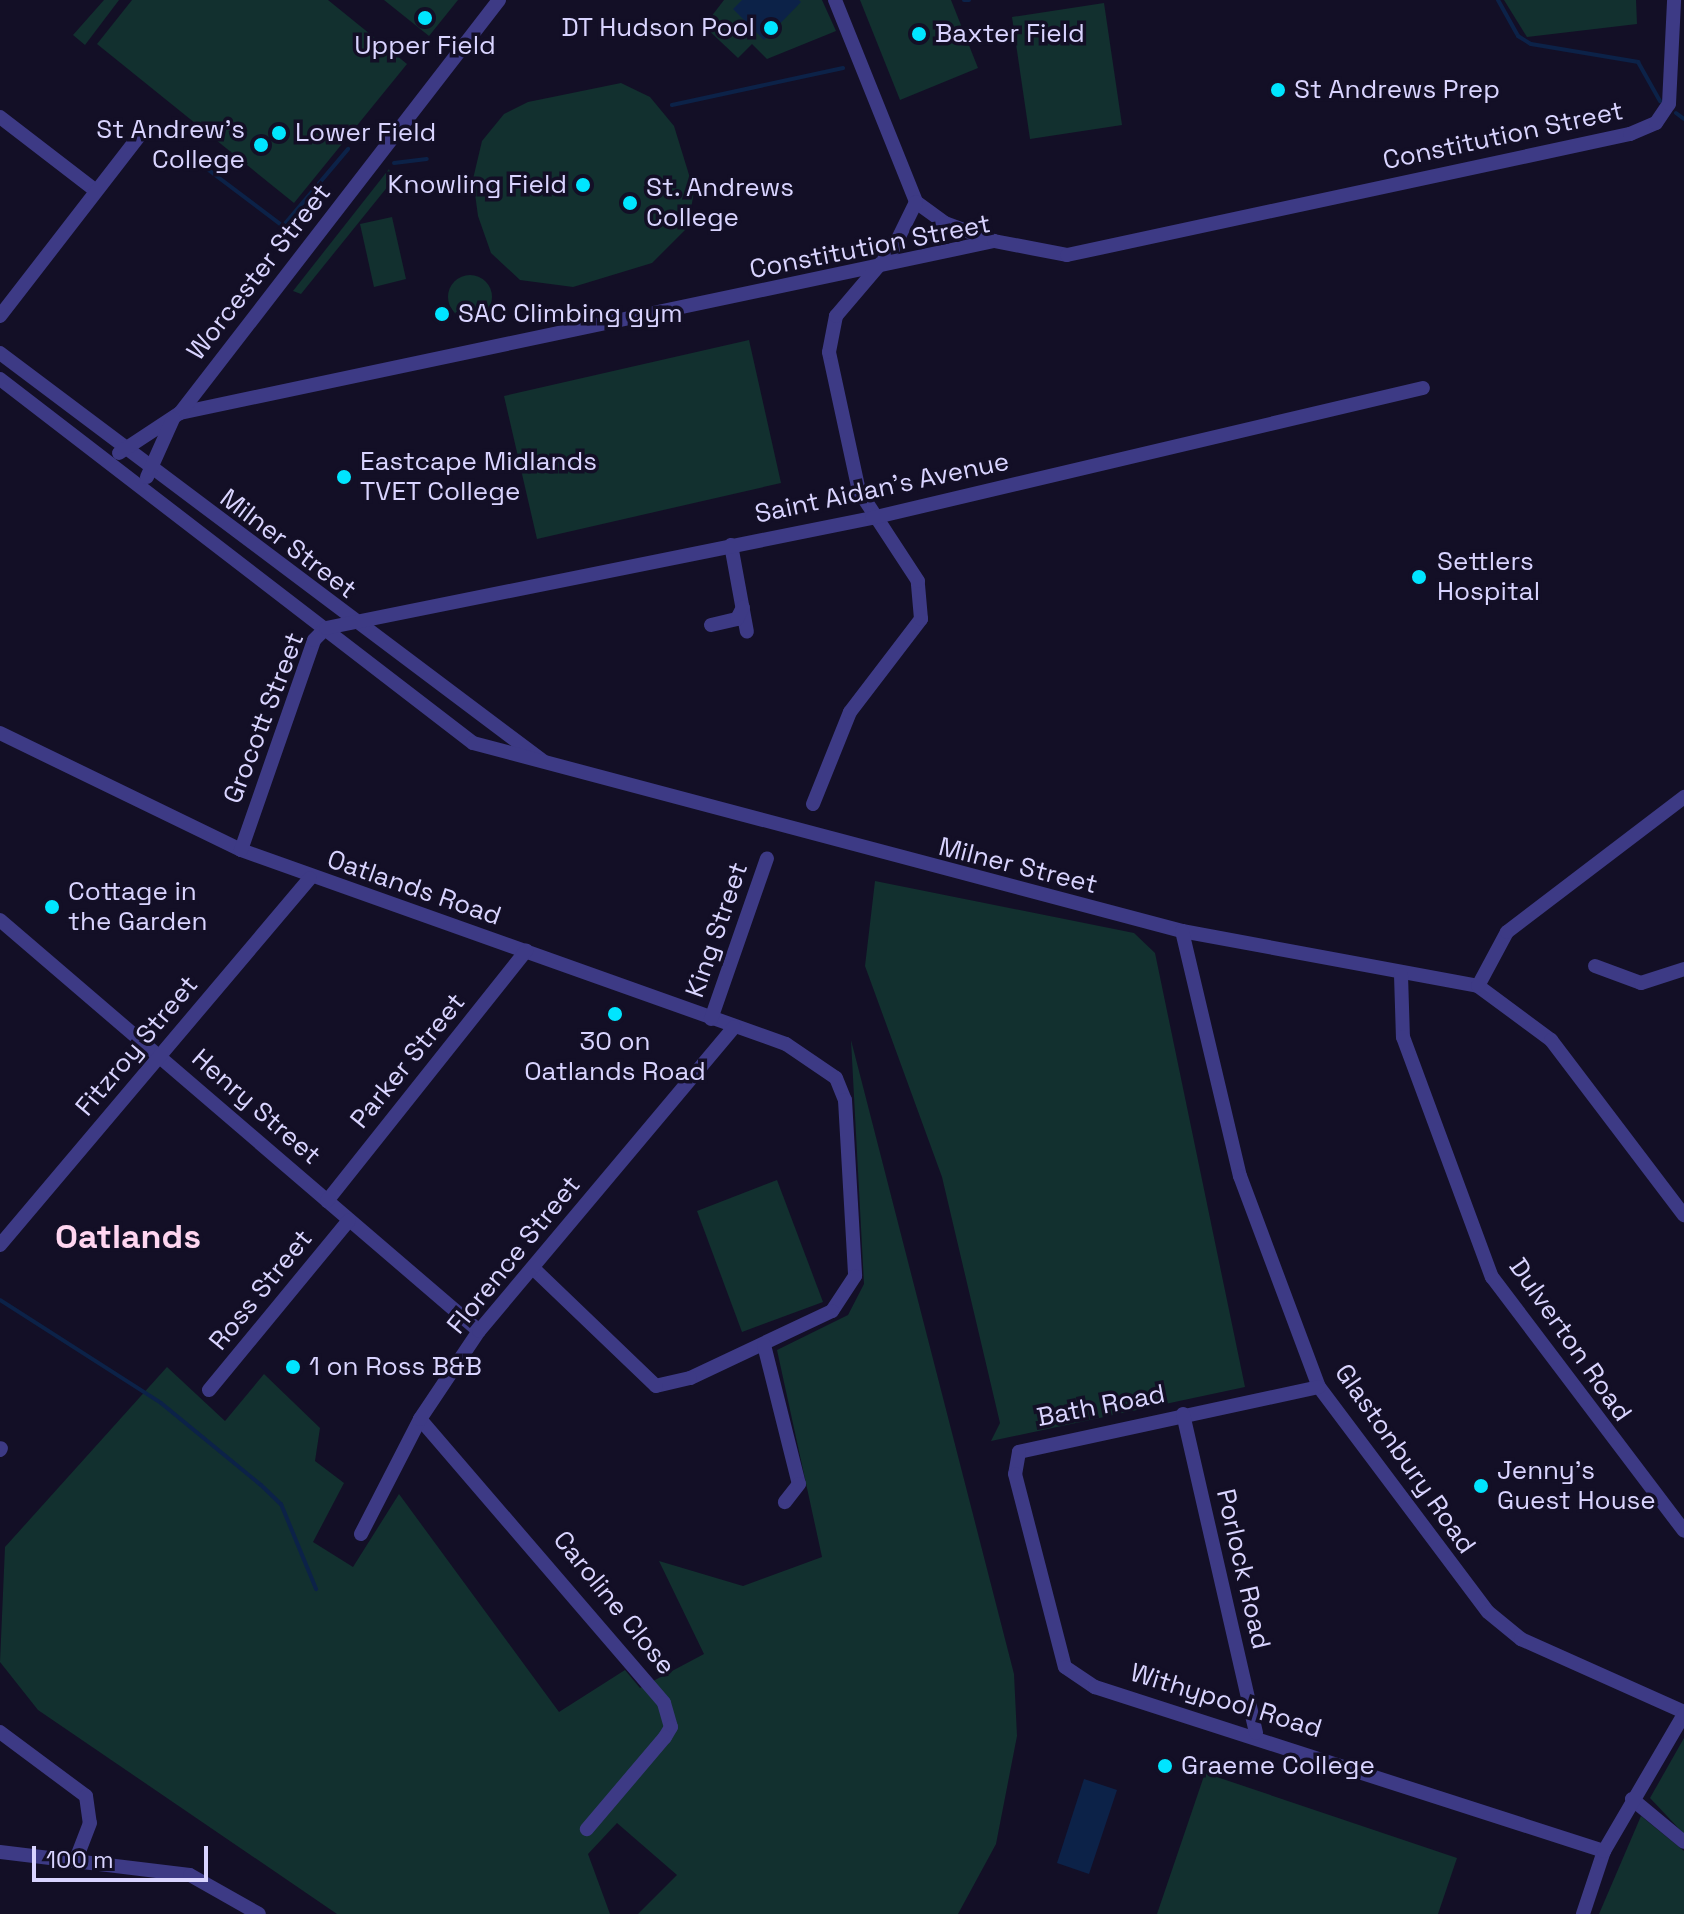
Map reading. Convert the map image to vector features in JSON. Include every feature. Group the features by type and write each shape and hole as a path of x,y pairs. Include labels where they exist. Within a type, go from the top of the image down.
{"street":[{"name":"Worcester Street","path":"141,484 152,470 176,416 499,0"},
{"path":"835,0 916,202 945,223 994,241"},
{"path":"1674,0 1680,38"},
{"name":"Constitution Street","path":"176,416 874,270 994,241 1067,255 1606,140 1660,119 1674,84 1680,38"},
{"path":"0,117 96,191"},
{"path":"0,316 142,132"},
{"path":"813,804 850,712 921,619 918,581 872,518 859,491 829,352 836,316 874,270 916,202"},
{"name":"Milner Street","path":"0,353 349,621 552,767"},
{"name":"Milner Street","path":"0,379 141,484 473,743 552,767 1182,931 1401,975 1478,986"},
{"name":"Saint Aidan's Avenue","path":"349,621 872,518 1423,388"},
{"name":"Worcester Street","path":"110,461 176,416"},
{"path":"731,545 747,632"},
{"path":"711,625 737,619 743,607"},
{"name":"Grocott Street","path":"241,850 314,640 326,628 349,621"},
{"name":"Oatlands Road","path":"0,733 241,850 310,878 526,951 823,1063 845,1100 855,1276 832,1311 764,1345"},
{"path":"1684,797 1507,932 1478,986 1551,1040 1684,1215"},
{"name":"King Street","path":"711,1019 767,858"},
{"name":"Fitzroy Street","path":"0,1245 310,878"},
{"name":"Henry Street","path":"0,920 479,1331"},
{"name":"Glastonbury Road","path":"1182,931 1240,1176 1319,1387 1488,1612 1521,1639 1684,1713"},
{"name":"Parker Street","path":"327,1201 526,951"},
{"path":"1595,966 1641,983 1684,969"},
{"name":"Dulverton Road","path":"1401,975 1403,1037 1492,1277 1684,1531"},
{"name":"Florence Street","path":"361,1534 420,1419 479,1331 734,1027"},
{"name":"Ross Street","path":"209,1390 349,1220"},
{"path":"533,1268 656,1386 671,1386 764,1345 799,1484 785,1502"},
{"name":"Bath Road","path":"1065,1667 1015,1460 1030,1445 1319,1387"},
{"name":"Porlock Road","path":"1183,1414 1256,1733"},
{"name":"Caroline Close","path":"420,1419 531,1539 664,1703 671,1727 665,1737 587,1829"},
{"name":"Withypool Road","path":"1065,1667 1095,1687 1256,1733 1604,1851"},
{"path":"1583,1914 1604,1851 1684,1713"},
{"path":"0,1732 86,1796 90,1823 77,1857"},
{"path":"1632,1799 1684,1842"},
{"path":"0,1852 77,1857 190,1875 259,1914"}],"green space":[{"path":"104,0 119,0 85,45 73,35"},
{"name":"Lower Field","path":"132,0 328,0 407,64 294,203 97,44"},
{"name":"Upper Field","path":"384,0 458,0 429,36"},
{"name":"DT Hudson Pool","path":"724,0 822,0 836,31 767,59 752,44 738,58 704,26"},
{"name":"Baxter Field","path":"860,0 951,0 978,68 900,100"},
{"path":"1504,0 1636,0 1637,24 1527,37"},
{"path":"1104,3 1122,125 1030,139 1012,17"},
{"name":"Knowling Field","path":"621,83 650,97 674,126 694,191 688,227 652,263 573,287 520,280 491,253 478,216 473,179 482,141 504,114 528,102"},
{"path":"389,169 393,180 301,294 293,291"},
{"path":"392,217 406,279 374,287 360,224"},
{"path":"470,275 485,282 492,297 485,312 470,319 455,312 448,297 455,282"},
{"path":"749,340 781,483 537,539 504,396"},
{"path":"875,881 1134,933 1155,953 1245,1387 991,1441 1000,1423 942,1177 865,966"},
{"path":"851,1040 1014,1674 1017,1736 996,1844 958,1914 638,1914 677,1875 617,1823 588,1854 610,1914 337,1914 38,1710 0,1662 5,1547 167,1367 225,1421 264,1374 320,1428 315,1461 344,1483 313,1542 353,1567 399,1494 559,1712 625,1670 640,1688 704,1654 659,1561 743,1586 822,1557 777,1350 848,1315 864,1284"},
{"path":"777,1180 823,1302 742,1332 697,1211"},
{"path":"1684,1738 1684,1834 1650,1798"},
{"path":"1205,1773 1457,1858 1438,1914 1157,1914"},
{"path":"1641,1816 1684,1851 1684,1914 1599,1914"}],"water":[{"path":"742,0 801,2 764,40 733,9"},
{"path":"1084,1779 1117,1790 1089,1874 1057,1863"}],"waterway":[{"path":"964,0 969,0"},
{"path":"1498,0 1518,36 1531,44 1638,62 1660,101"},
{"path":"672,105 843,68"},
{"path":"1676,113 1684,119"},
{"path":"186,153 283,226 348,149"},
{"path":"394,163 427,159"},
{"path":"0,1300 161,1403 261,1485 281,1504 316,1589"}],"place":[{"name":"Upper Field","path":"425,18"},
{"name":"DT Hudson Pool","path":"771,28"},
{"name":"Baxter Field","path":"919,34"},
{"name":"St Andrews Prep","path":"1278,90"},
{"name":"Lower Field","path":"279,133"},
{"name":"St Andrew's College","path":"261,145"},
{"name":"Knowling Field","path":"583,185"},
{"name":"St. Andrews College","path":"630,203"},
{"name":"SAC Climbing gym","path":"442,314"},
{"name":"Eastcape Midlands TVET College","path":"344,477"},
{"name":"Settlers Hospital","path":"1419,577"},
{"name":"Cottage in the Garden","path":"52,907"},
{"name":"30 on Oatlands Road","path":"615,1014"},
{"name":"1 on Ross B&B","path":"293,1367"},
{"name":"Jenny's Guest House","path":"1481,1486"},
{"name":"Graeme College","path":"1165,1766"}],"district":[{"name":"Oatlands","path":"128,1237"}]}
